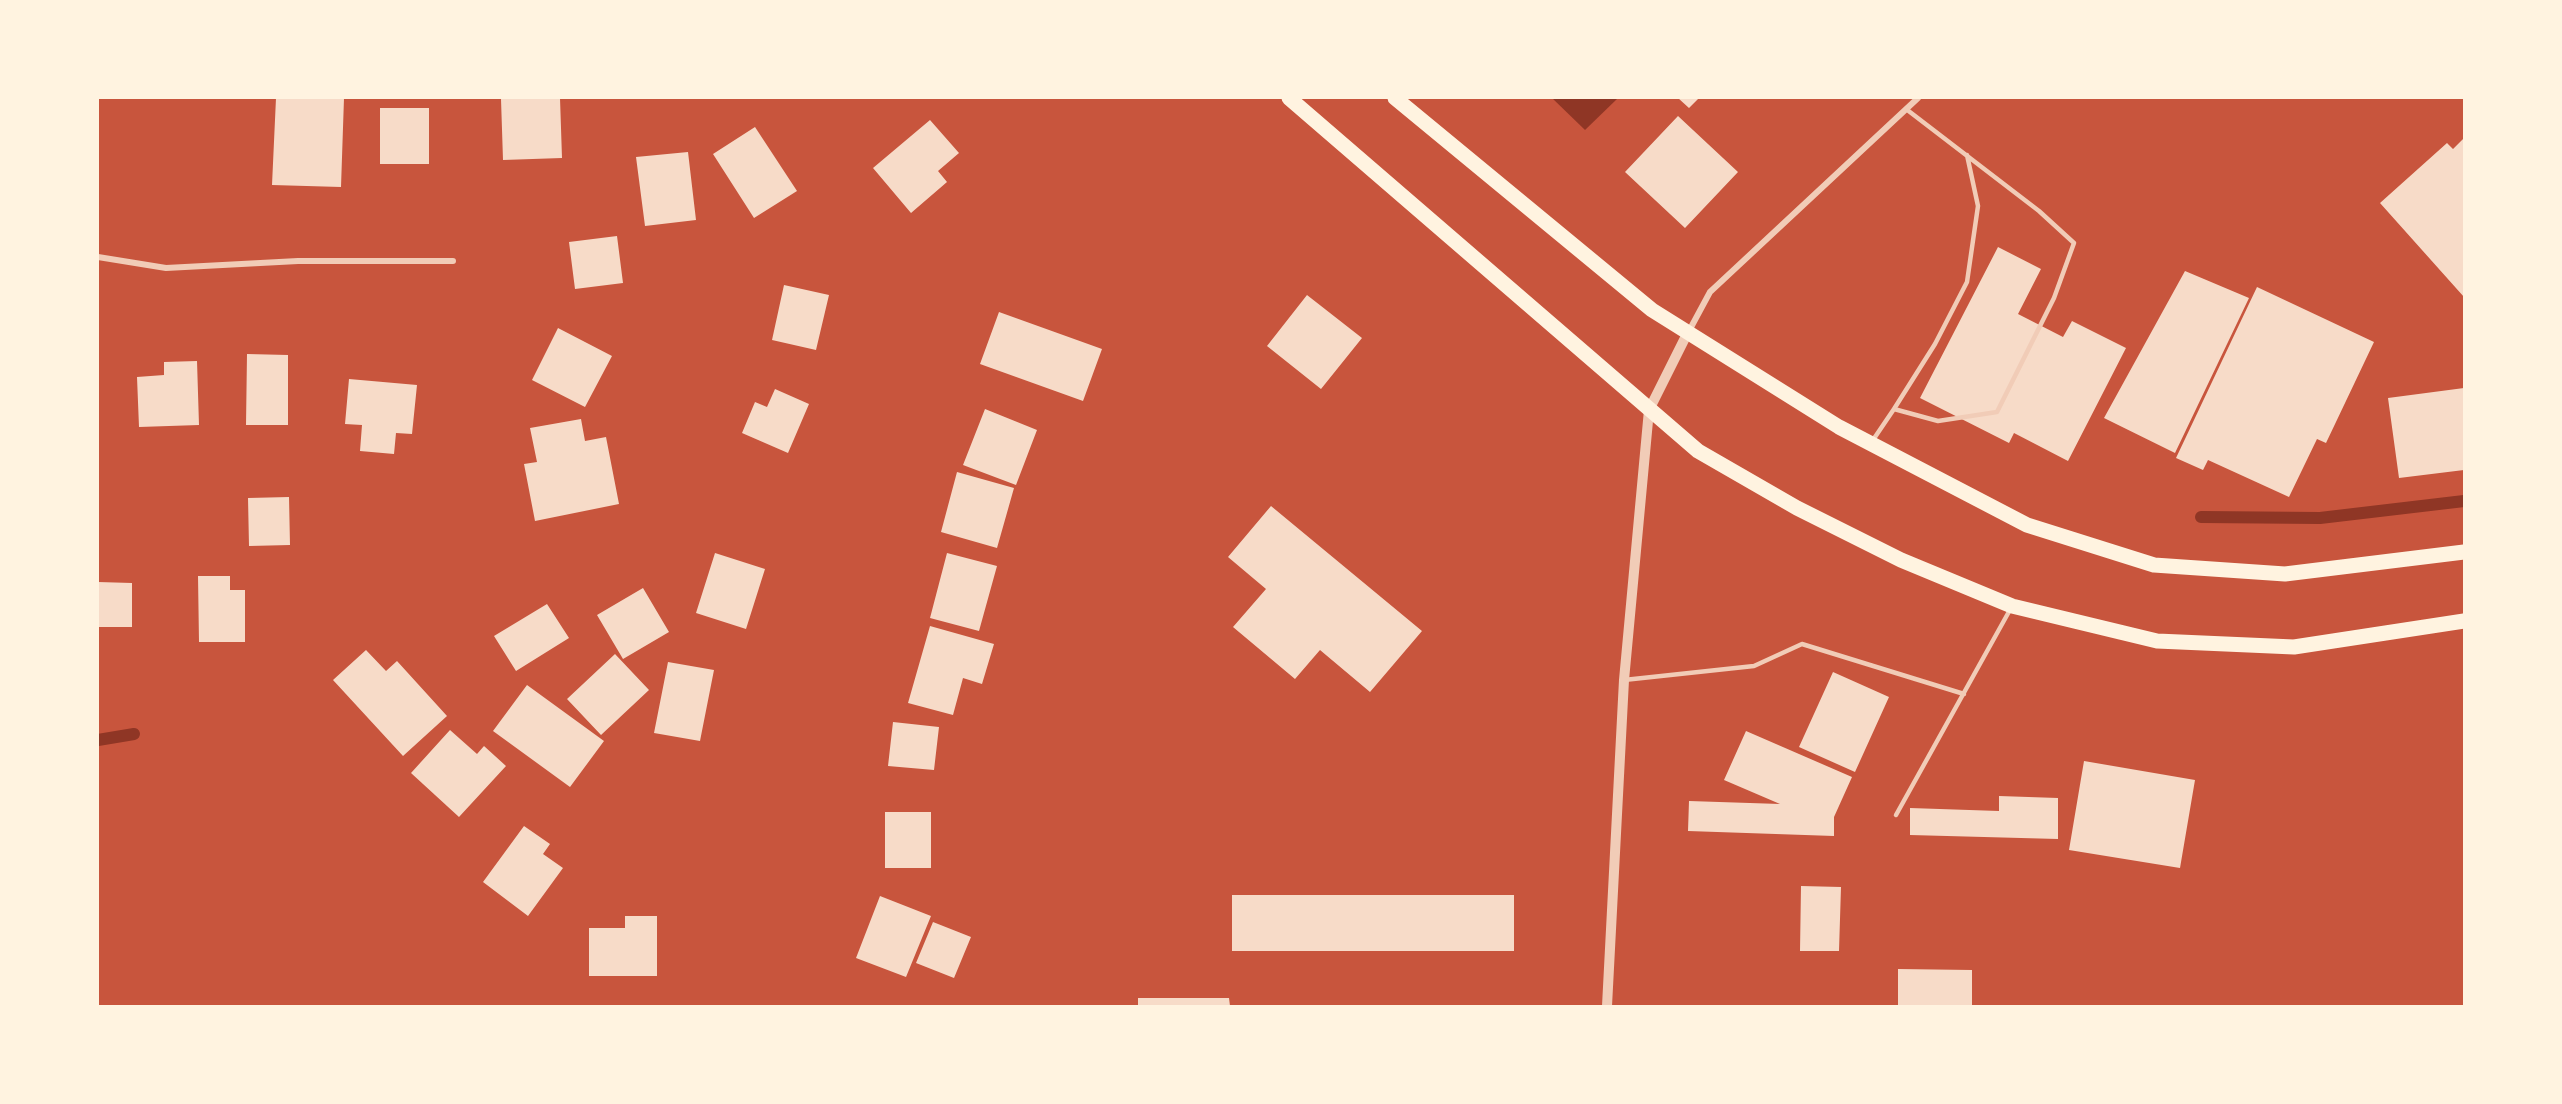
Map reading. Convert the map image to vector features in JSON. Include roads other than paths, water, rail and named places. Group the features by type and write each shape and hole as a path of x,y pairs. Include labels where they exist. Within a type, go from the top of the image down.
{"main road":[{"path":"1289,98 1698,451 1797,508 1901,560 2012,606 2157,641 2294,647 2464,621"},
{"path":"1395,98 1652,310 1687,334 1839,427 2027,525 2154,566 2285,574 2464,552"}],"street":[{"path":"1607,1006 1624,680 1649,410 1710,292 1917,98"},
{"path":"98,257 166,268 298,261 453,261"}],"lane":[{"path":"1894,409 1938,421 1997,412 2054,298 2074,243 2038,211 1906,109"},
{"path":"1871,443 1935,344 1967,282 1978,206 1967,155"},
{"path":"1896,815 2012,606"},
{"path":"1624,680 1754,666 1802,644 1965,694"}],"waterway":[{"path":"2201,517 2320,518 2464,501"},
{"path":"98,740 134,734"}]}
